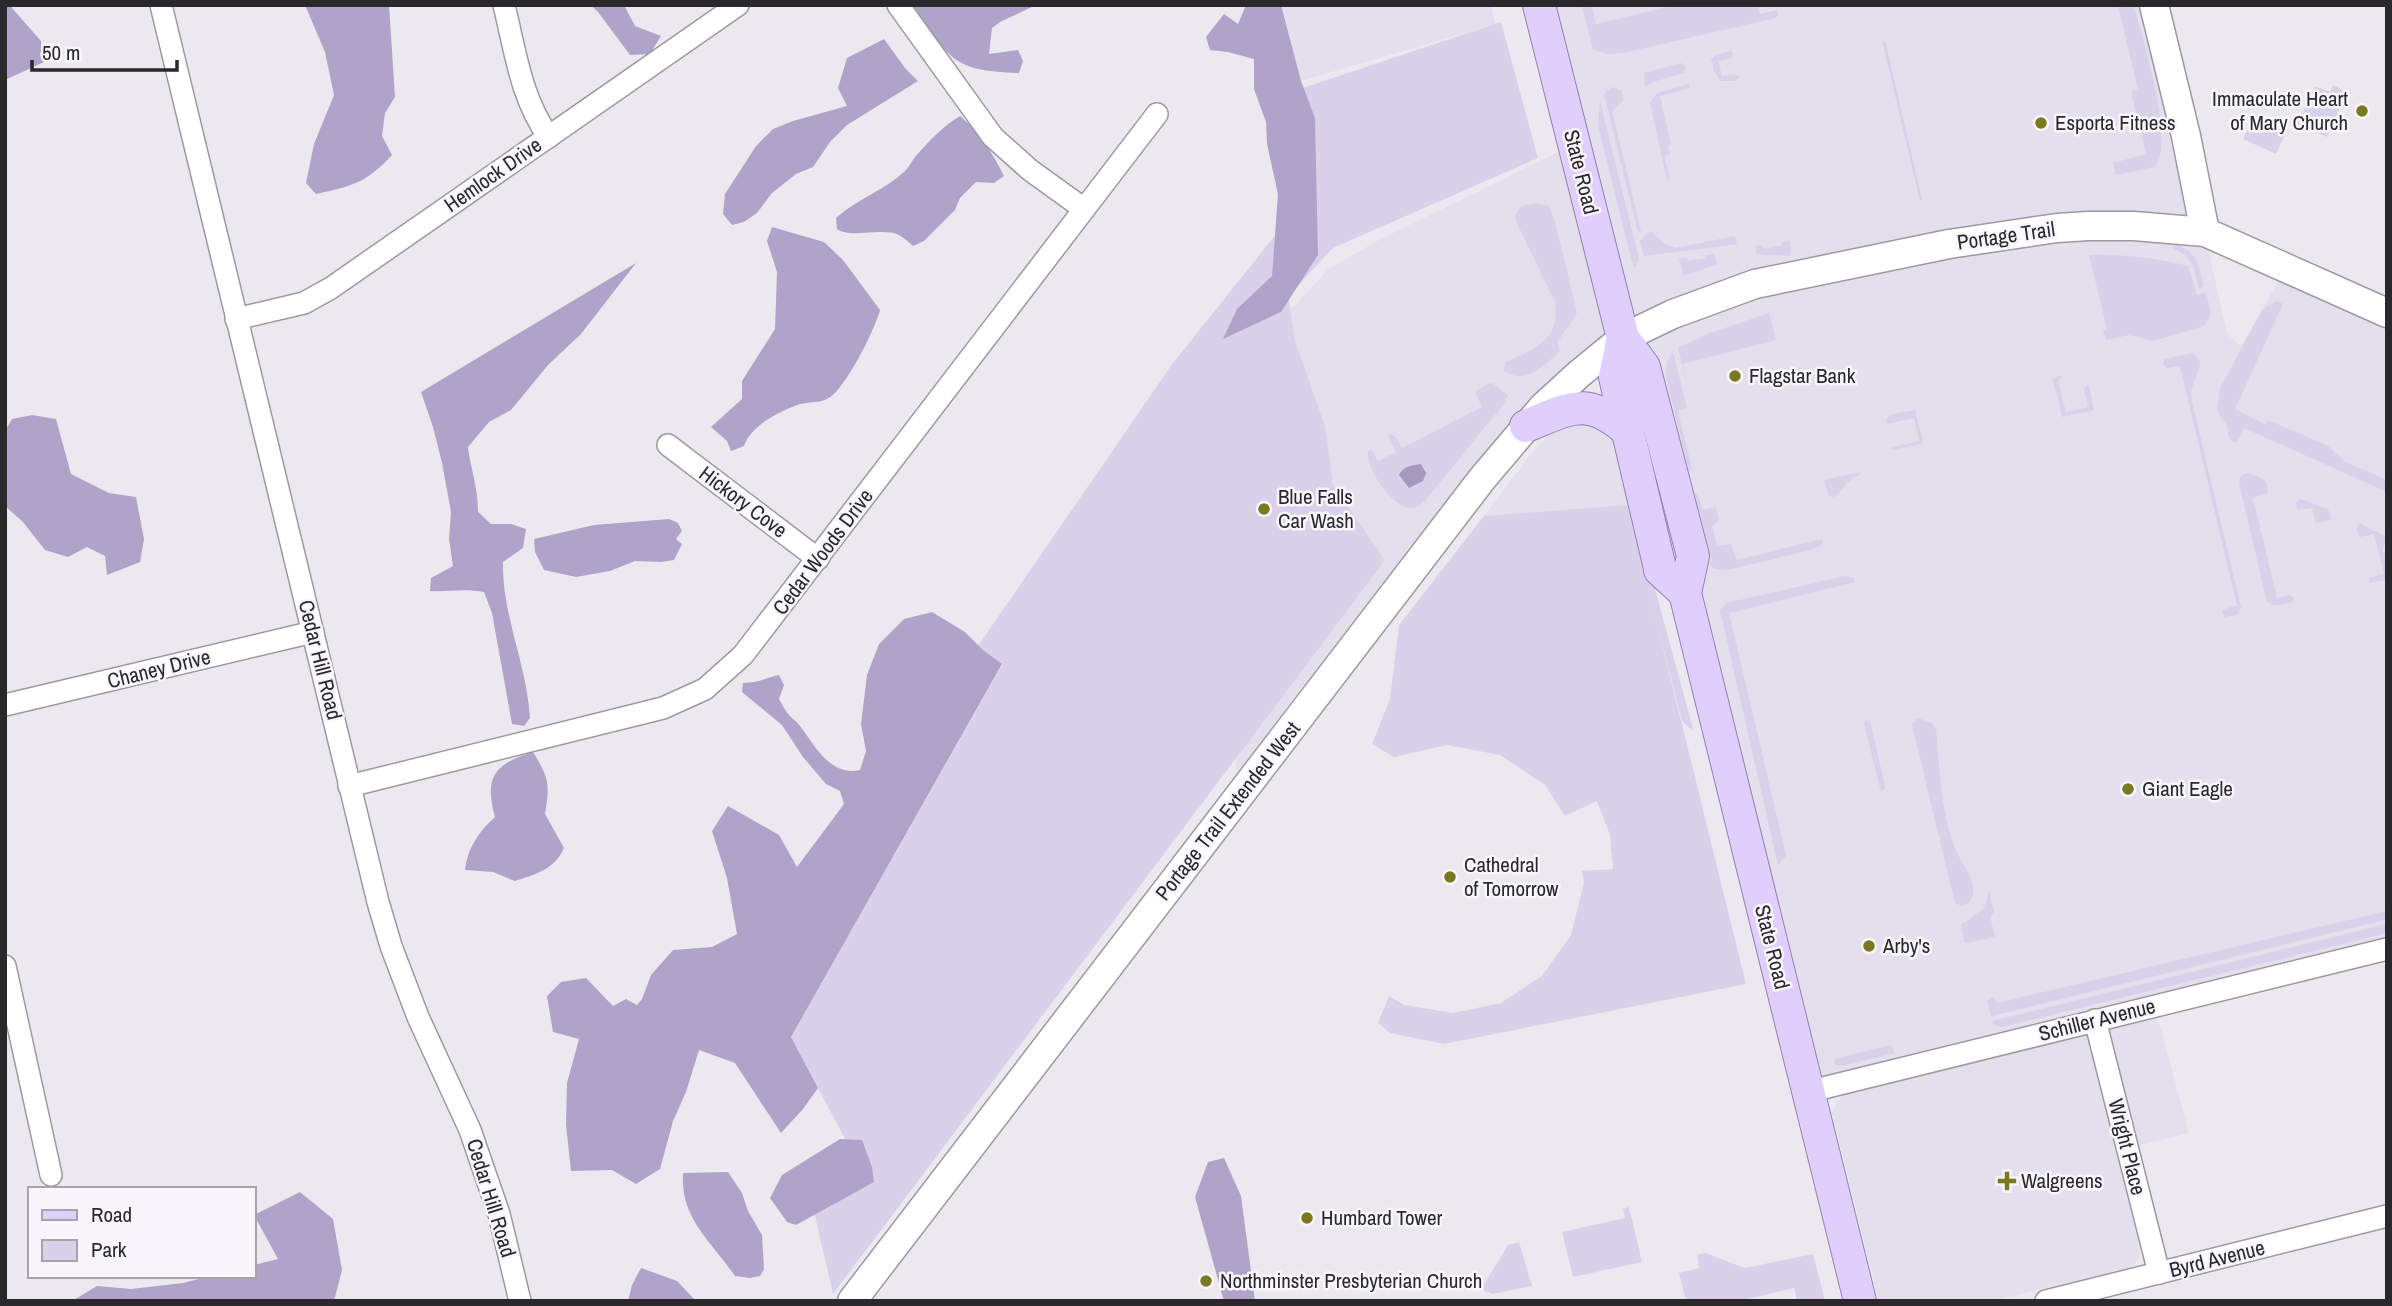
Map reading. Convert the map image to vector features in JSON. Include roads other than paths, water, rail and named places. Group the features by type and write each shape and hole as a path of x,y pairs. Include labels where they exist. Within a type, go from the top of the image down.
{"main road":[{"name":"State Road","path":"1539,5 1623,338 1644,367 1693,556 1685,593 1860,1301"},
{"path":"2154,5 2189,148 2205,232"},
{"name":"Portage Trail","path":"1623,338 1673,314 1755,284 1949,244 2088,226 2134,226 2205,232 2387,313"},
{"name":"State Road","path":"1623,338 1615,377 1660,570 1685,593"},
{"name":"Portage Trail Extended West","path":"852,1301 1525,426 1579,374 1623,338"},
{"path":"1525,426 1569,409 1586,407 1613,418 1628,431"}],"street":[{"name":"Cedar Hill Road","path":"161,5 378,902 391,946 418,1017 470,1130 499,1214 520,1301"},
{"path":"504,5 527,98 536,120 549,137"},
{"name":"Hemlock Drive","path":"236,319 304,303 331,288 738,5"},
{"path":"898,5 993,137 1025,165 1084,209"},
{"name":"Cedar Woods Drive","path":"349,786 663,708 691,697 718,679 743,655 818,559 1157,114"},
{"name":"Hickory Cove","path":"668,445 818,559"},
{"name":"Chaney Drive","path":"5,705 313,632"},
{"name":"Schiller Avenue","path":"1807,1092 2387,949"},
{"path":"5,966 51,1175"},
{"name":"Wright Place","path":"2095,1020 2159,1273"},
{"name":"Byrd Avenue","path":"2046,1301 2387,1216"}],"place":[{"name":"Immaculate Heart of Mary Church","path":"2362,111"},
{"name":"Esporta Fitness","path":"2041,123"},
{"name":"Flagstar Bank","path":"1735,376"},
{"name":"Blue Falls Car Wash","path":"1264,509"},
{"name":"Giant Eagle","path":"2128,789"},
{"name":"Cathedral of Tomorrow","path":"1450,877"},
{"name":"Arby's","path":"1869,946"},
{"name":"Walgreens","path":"2007,1181"},
{"name":"Humbard Tower","path":"1307,1218"},
{"name":"Northminster Presbyterian Church","path":"1206,1281"}]}
